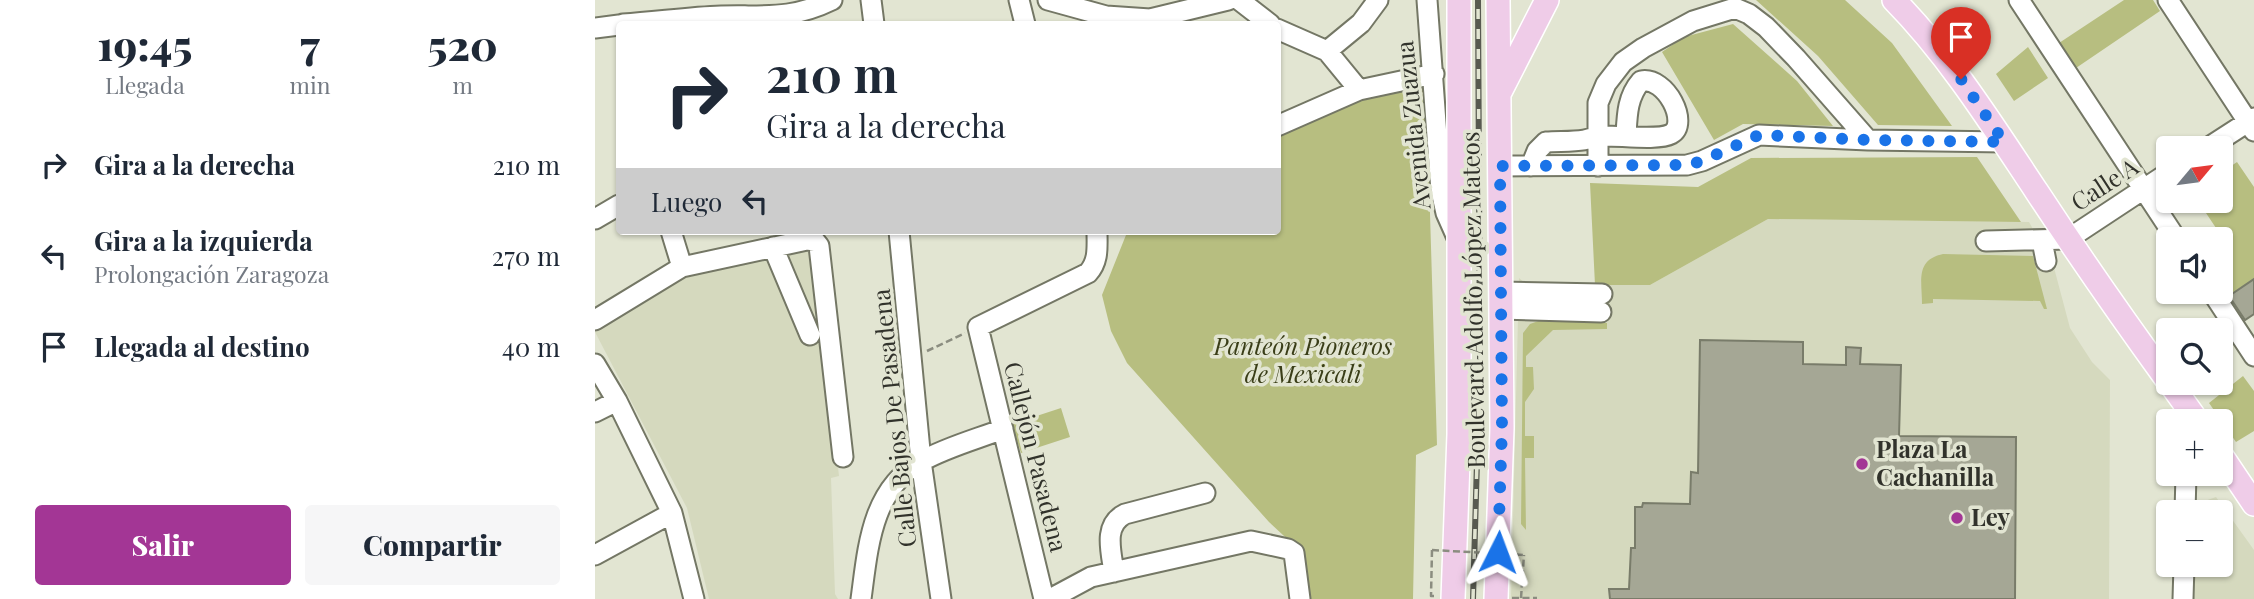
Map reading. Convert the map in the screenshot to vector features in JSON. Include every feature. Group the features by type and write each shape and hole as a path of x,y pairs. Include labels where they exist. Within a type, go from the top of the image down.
{"main road":[{"name":"Boulevard Adolfo López Mateos","path":"1442,598 1459,434 1459,0"},
{"name":"Boulevard Adolfo López Mateos","path":"1496,598 1501,483 1498,0"},
{"path":"1497,97 1547,0"},
{"path":"1894,0 1961,79 2068,239 2156,364"},
{"path":"2233,473 2254,504"}],"street":[{"path":"678,21 720,16 788,16 832,0"},
{"path":"871,0 874,21"},
{"path":"1019,0 1023,21"},
{"path":"1048,0 1106,16 1144,21"},
{"path":"1152,21 1168,7 1228,0"},
{"path":"1239,0 1266,21"},
{"path":"1327,51 1361,23 1378,0"},
{"name":"Avenida Zuazua","path":"1427,0 1440,191 1459,243"},
{"path":"2019,0 2170,227"},
{"path":"2168,0 2252,123 2229,136"},
{"path":"1598,166 1598,103 1606,84 1623,62 1693,21 1735,8 1749,14 1766,27 1868,140"},
{"path":"595,28 616,28"},
{"path":"1281,31 1327,51 1359,90"},
{"path":"1281,124 1359,90 1434,75"},
{"path":"1500,166 1687,165 1759,135 2004,142"},
{"path":"1531,166 1537,151 1546,142 1626,136"},
{"name":"Calle A","path":"2068,239 2156,180"},
{"path":"595,219 616,207"},
{"path":"672,235 682,267"},
{"name":"Calle Bajos De Pasadena","path":"899,235 921,461 941,599"},
{"path":"978,327 1088,273 1097,257 1097,235"},
{"path":"1986,241 2068,239"},
{"path":"595,320 682,267 807,240 815,241 819,246 843,457"},
{"path":"2042,241 2046,261"},
{"path":"773,247 810,335"},
{"path":"1501,300 1602,303"},
{"path":"2220,304 2254,355"},
{"name":"Callejón Pasadena","path":"978,327 1044,599"},
{"path":"595,364 617,401 672,513 694,599"},
{"path":"595,412 617,401"},
{"path":"861,599 872,526 880,504 891,486 921,461 1003,429"},
{"path":"1114,572 1110,539 1111,526 1115,519 1205,493"},
{"path":"595,555 672,513"},
{"path":"1050,599 1080,581 1251,541 1288,549 1294,553 1300,599"},
{"path":"2183,599 2184,577"}],"path":[{"path":"911,358 978,327"},
{"path":"1442,598 1432,550 1524,555 1521,598"},
{"path":"1496,598 1537,598"}],"shaded area":[{"path":"1768,219 2029,222 2053,264 2070,328 2092,362 2110,380 2109,599 1511,599 1519,278 1526,284 1650,285"},
{"path":"813,247 839,476 831,478 835,594 838,599 709,599 687,508 595,332 684,278"},
{"path":"2233,521 2254,550 2254,599 2194,599 2195,577 2233,577"}],"green space":[{"path":"1756,0 1845,0 1892,43 1952,126 1878,125 1818,56"},
{"path":"2124,0 2153,0 2160,11 2076,68 2059,43"},
{"path":"1733,24 1797,81 1833,126 1743,124 1714,140 1662,52 1684,37"},
{"path":"2028,47 2048,78 2014,101 1996,74"},
{"name":"Panteón Pioneros de Mexicali","path":"1421,81 1425,86 1437,445 1416,455 1413,599 1304,599 1297,548 1269,522 1127,363 1111,331 1102,295 1126,235 1281,235 1281,129 1359,94"},
{"path":"1977,157 2021,222 1768,219 1650,285 1595,285 1590,183 1698,187 1751,158"},
{"path":"2237,162 2254,187 2254,279 2233,293 2233,227 2215,227 2207,214 2233,214 2233,165"},
{"path":"1943,254 2033,256 2047,309 2044,309 2040,301 1933,299 1933,303 1922,304 1921,280 1924,266 1934,257"},
{"path":"1544,319 1607,323 1607,329 1553,330 1526,356 1526,367 1533,367 1534,389 1525,402 1525,436 1534,436 1534,458 1525,458 1526,530 1521,524 1523,333 1530,324"},
{"path":"2243,376 2254,391 2254,431 2236,442 2233,438 2233,409 2213,409 2209,403 2219,395 2233,395 2233,384"},
{"path":"1061,408 1070,437 1021,453 1012,424"}],"building":[{"path":"2254,279 2254,314 2245,320 2233,302 2233,293"},
{"name":"Plaza La Cachanilla","path":"1700,340 1803,342 1803,364 1846,365 1846,347 1861,348 1860,364 1901,365 1899,436 2016,437 2015,599 1610,599 1609,589 1629,589 1631,548 1635,548 1635,507 1642,507 1643,503 1690,504 1691,472 1698,473"}],"railway":[{"path":"1473,599 1480,358 1478,0"}],"place":[{"name":"Plaza La Cachanilla","path":"1862,464"},
{"name":"Ley","path":"1957,518"}],"route":[{"path":"1498,552 1502,428 1500,166 1687,165 1759,135 2004,142 1961,79"}]}
